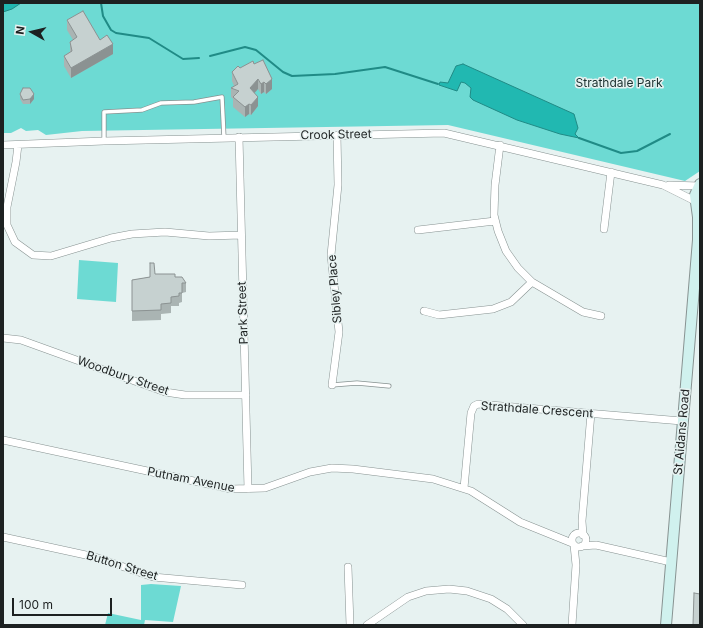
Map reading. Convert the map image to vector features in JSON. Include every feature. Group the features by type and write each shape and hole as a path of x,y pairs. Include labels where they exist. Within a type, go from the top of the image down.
{"street":[{"name":"Crook Street","path":"3,145 239,137 444,133 500,145 663,185 697,202"},
{"name":"Sibley Place","path":"332,385 339,332 331,255 338,185 337,135"},
{"name":"Park Street","path":"239,137 248,489"},
{"path":"18,144 6,213 6,225 15,242 33,254 51,256 111,238 132,234 164,232 202,236 241,235"},
{"path":"500,145 494,198 495,221 506,251 518,268 532,282 584,312 601,316"},
{"path":"604,229 611,172"},
{"name":"Crook Street","path":"663,185 700,185"},
{"path":"697,202 695,195 700,185"},
{"name":"St Aidans Road","path":"666,625 682,420 699,236 697,202"},
{"path":"418,230 495,221"},
{"path":"424,311 440,315 493,309 511,302 532,282"},
{"name":"Woodbury Street","path":"3,338 21,340 165,392 185,395 246,395"},
{"name":"Strathdale Crescent","path":"464,488 471,413 475,405 483,404 682,420"},
{"path":"576,565 582,546 580,535 591,413"},
{"name":"Putnam Avenue","path":"3,440 224,488 248,489 269,487 310,472 343,468 424,477 464,488 487,500 520,522 557,536 573,544 582,546"},
{"path":"572,625 576,565 573,537 580,535 596,545"},
{"name":"Putnam Avenue","path":"557,536 580,535"},
{"name":"Button Street","path":"3,537 95,557 153,577 242,585"},
{"path":"582,546 596,545 671,562"},
{"path":"348,567 350,625"},
{"path":"367,625 408,597 426,591 449,589 467,591 491,599 510,612 523,625"}],"lane":[{"path":"104,141 104,112 142,110 161,103 194,102 222,98 224,138"},
{"name":"Sibley Place","path":"332,385 352,383 389,386"}],"green space":[{"name":"Strathdale Park","path":"3,3 700,3 700,171 685,181 448,125 82,131 46,135 38,130 26,131 21,128 11,133 3,133"},
{"path":"79,260 118,263 116,302 77,299"},
{"path":"151,584 181,586 173,622 145,620 144,625 105,625 108,613 141,620 141,585"}],"shaded area":[{"path":"3,3 21,3 12,9 3,12"},
{"path":"463,64 574,114 578,128 575,134 579,138 560,134 517,120 473,100 470,97 471,88 465,83 461,82 457,91 439,85 440,82 448,83 456,66"}],"building":[{"path":"83,11 100,40 107,35 113,44 71,68 64,56 72,51 70,42 77,37 67,20"},
{"path":"263,60 272,79 266,84 264,82 261,84 258,79 250,88 258,97 251,105 249,104 245,107 233,97 239,91 231,88 238,84 232,72 238,66 240,68 253,61 254,64"},
{"path":"23,88 30,88 34,94 30,99 23,100 20,94"},
{"path":"150,263 154,263 155,274 175,274 175,277 182,277 186,283 182,283 182,293 179,293 179,296 171,297 171,303 161,304 161,310 132,311 132,280 150,277"},
{"path":"694,593 700,594 700,625 693,625"}],"waterway":[{"path":"101,3 103,16 111,30 116,33 149,38 183,59 199,58"},
{"path":"210,56 245,47 256,50 283,72 292,76 335,74 385,67 438,84"},
{"path":"579,138 621,153 637,151 670,134"}]}
